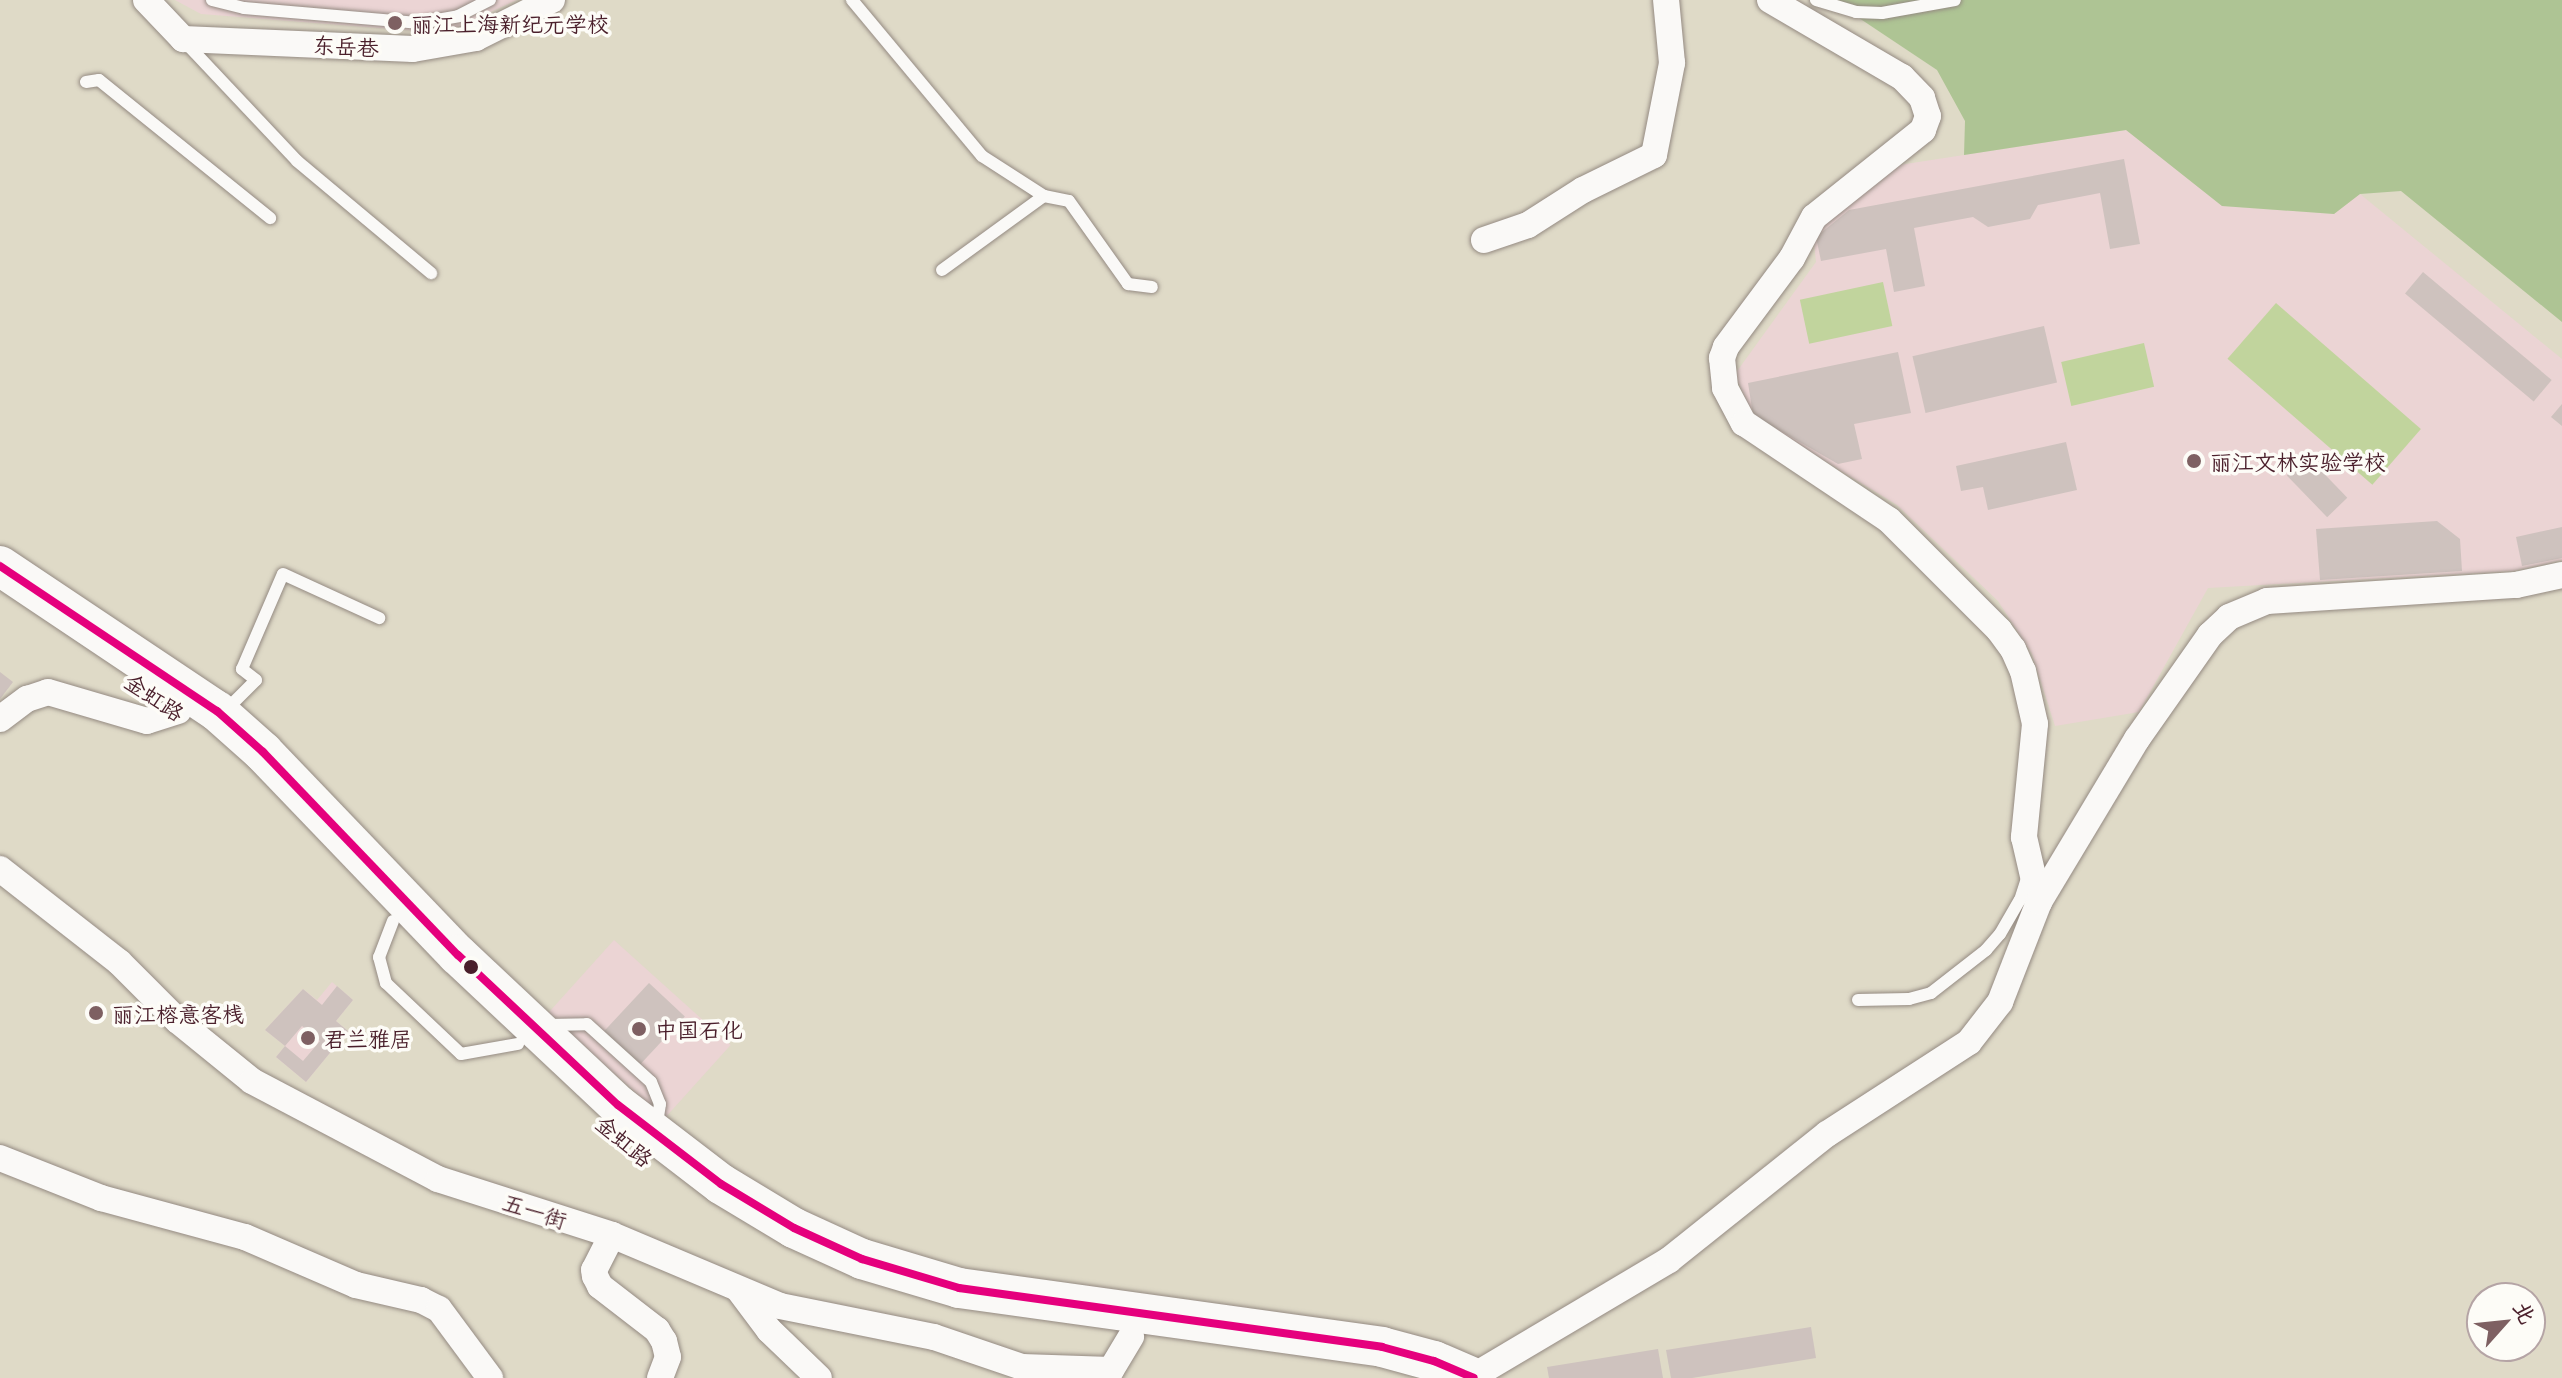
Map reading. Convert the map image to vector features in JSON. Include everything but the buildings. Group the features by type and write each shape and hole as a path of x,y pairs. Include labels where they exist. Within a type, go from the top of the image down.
{"main road":[{"name":"金虹路","path":"0,566 222,715 263,752 458,955 526,1035 637,1151 708,1204 783,1250 854,1282 923,1304 987,1318 1408,1378"},
{"name":"金虹路","path":"0,594 178,711 247,769 393,921 526,1035 721,1184 794,1228 898,1272 991,1294 1382,1347 1434,1361 1473,1377"}],"street":[{"path":"146,0 183,39"},
{"name":"东岳巷","path":"183,39 435,47 494,31 552,0"},
{"path":"1484,240 1528,225 1583,190 1654,155 1672,63 1666,0"},
{"path":"1770,0 1902,77 1922,98 1928,116 1923,130 1814,217 1792,258 1726,347 1722,358 1725,388 1744,423 1889,520 1999,630 2013,649 2023,671 2035,724 2024,837 2039,902"},
{"path":"1473,1377 1682,1252 1827,1134 1969,1042 2000,1002 2039,902 2137,739 2210,635 2240,610 2280,599 2516,585 2562,575"},
{"path":"0,719 14,706 48,692 147,721 178,711"},
{"name":"五一街","path":"0,869 119,962 178,1021 252,1081 438,1179 612,1235 780,1306 934,1337 1022,1367 1111,1370 1131,1337"},
{"path":"0,1158 101,1198 245,1237 356,1285 439,1309 490,1378"},
{"path":"612,1235 594,1270 595,1276 600,1286 657,1330 668,1357 660,1378"},
{"path":"739,1290 769,1330 819,1378"}],"lane":[{"path":"212,0 244,8 420,23 458,16 490,0"},
{"path":"852,0 982,156 1044,196 1069,201 1128,284 1152,287"},
{"path":"1816,0 1856,12 1882,13 1955,0"},
{"path":"183,39 297,161 431,273"},
{"path":"86,82 99,80 270,218"},
{"path":"942,270 1044,196"},
{"path":"222,715 256,680 242,669 283,574 379,618"},
{"path":"1858,1000 1909,999 1931,993 1986,950 2012,917 2030,863"}],"shaded area":[{"name":"丽江上海新纪元学校","path":"175,0 517,0 444,33 201,14"},
{"name":"丽江文林实验学校","path":"2127,130 2222,206 2334,214 2360,194 2562,359 2562,560 2513,571 2208,588 2139,712 2055,726 2032,654 1998,601 1897,505 1753,417 1735,374 1816,262 1813,233 1899,165"},
{"name":"中国石化","path":"614,940 731,1045 664,1119 548,1014"},
{"name":"君兰雅居","path":"332,982 353,1000 336,1021 348,1031 306,1082 276,1057 285,1046 265,1030 303,989 317,1000"}],"green space":[{"path":"1832,0 2562,0 2562,322 2401,191 2360,194 2334,214 2222,206 2126,130 1964,155 1965,121 1937,70"},
{"path":"1883,282 1892,326 1809,344 1800,300"},
{"path":"2276,303 2421,429 2372,485 2227,359"},
{"path":"2144,343 2154,387 2071,406 2061,362"}],"transit line":[{"path":"0,566 217,711 263,752 458,955 618,1105 721,1184 794,1228 862,1259 959,1288 1382,1347 1434,1361 1474,1378"}],"place":[{"name":"丽江上海新纪元学校","path":"395,23"},
{"name":"丽江文林实验学校","path":"2194,461"},
{"name":"丽江榕意客栈","path":"96,1013"},
{"name":"中国石化","path":"639,1029"},
{"name":"君兰雅居","path":"308,1038"}]}
